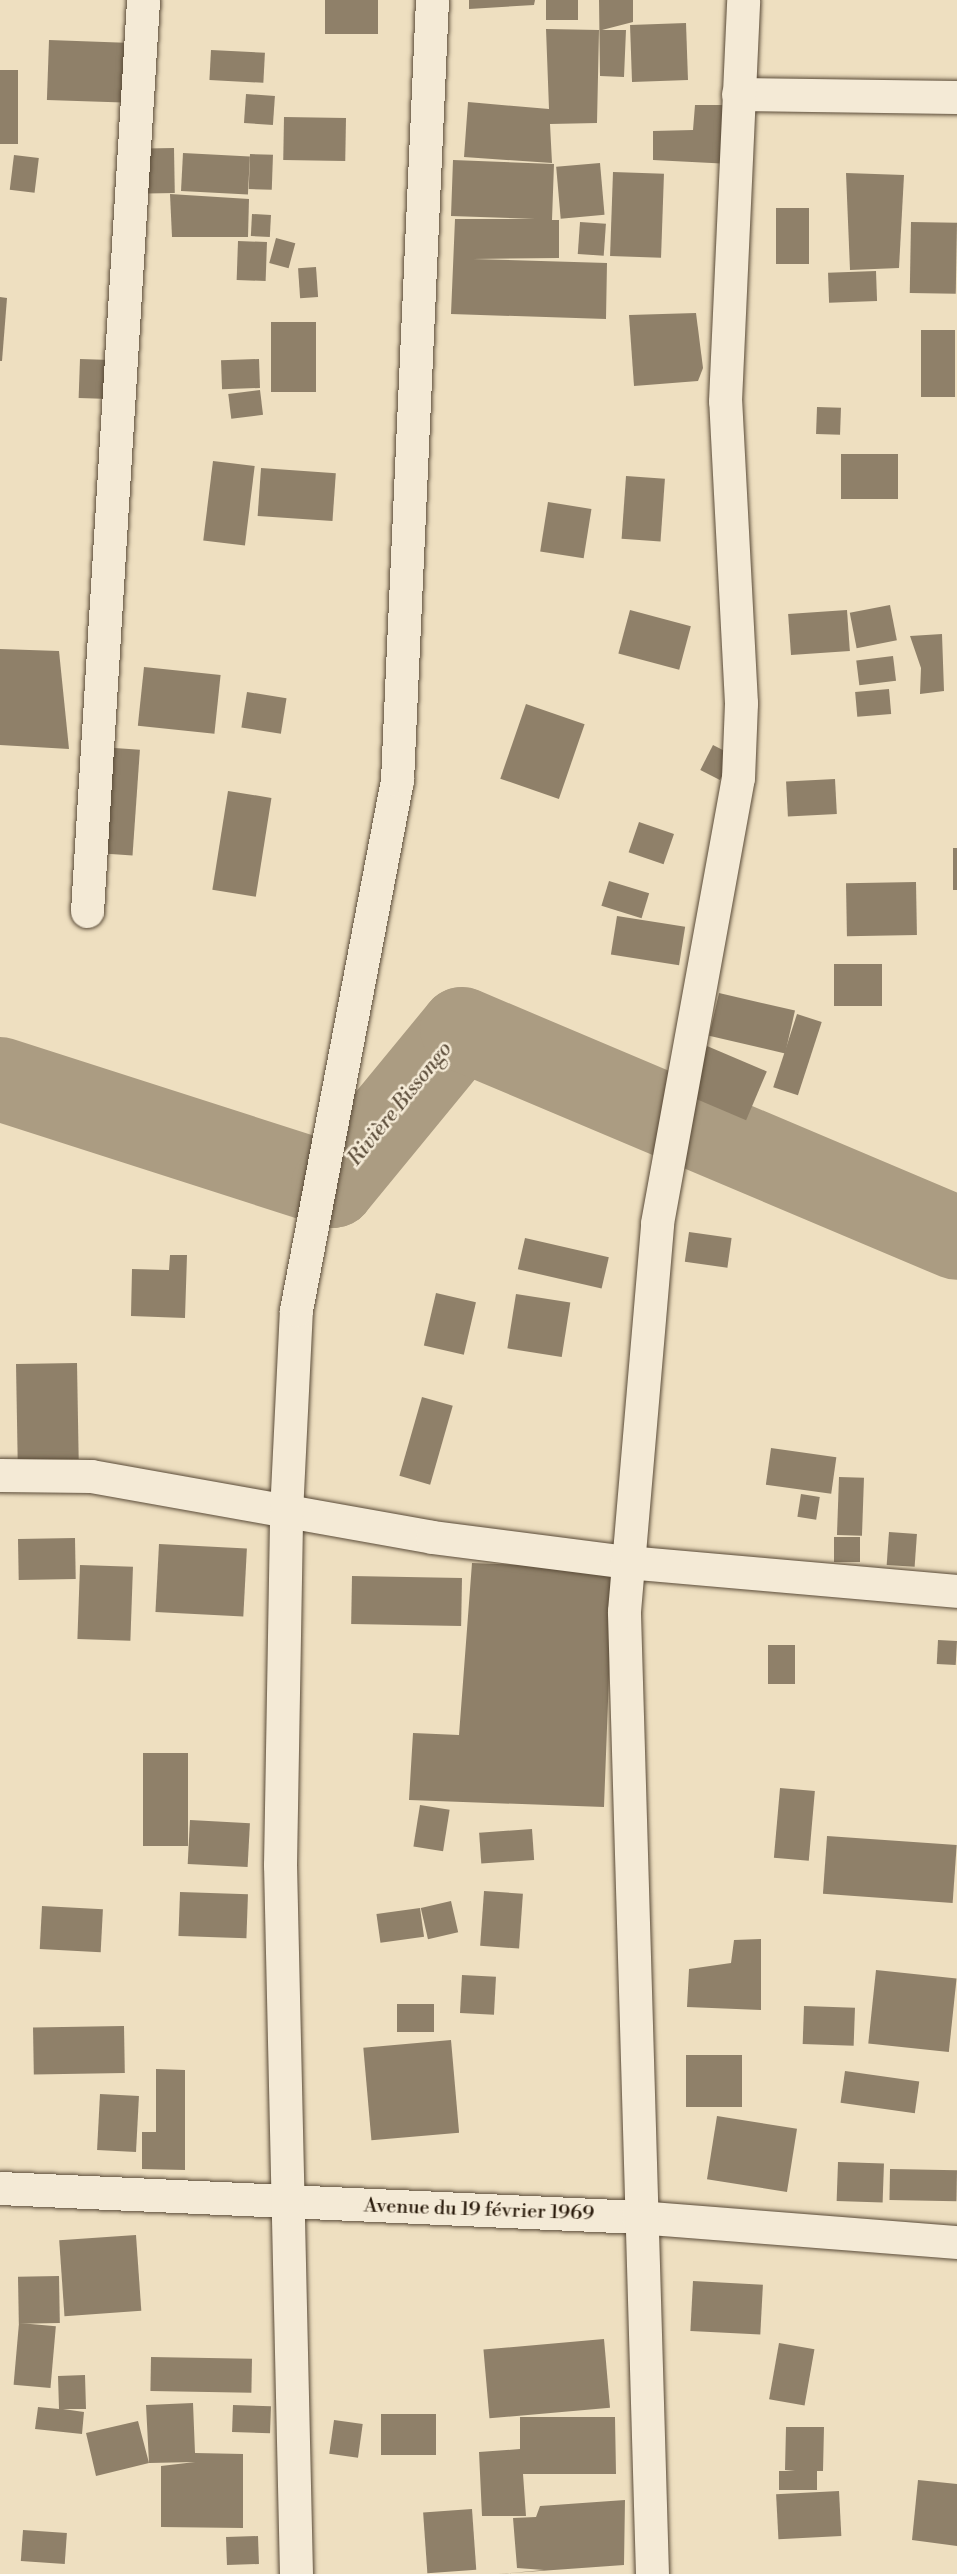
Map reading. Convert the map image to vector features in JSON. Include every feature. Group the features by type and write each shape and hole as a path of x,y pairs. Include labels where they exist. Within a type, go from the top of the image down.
{"street":[{"path":"87,911 143,0"},
{"path":"296,2574 290,2202 280,1865 286,1513 296,1310 397,780 432,0"},
{"path":"652,2574 626,1817 626,1562 657,1223 738,778 741,703 724,401 743,0"},
{"path":"738,94 957,97"},
{"path":"0,1475 91,1476 286,1513 626,1562 957,1591"},
{"name":"Avenue du 19 février 1969","path":"0,2188 638,2217 957,2242"}],"building":[{"path":"325,0 378,0 378,34 325,34"},
{"path":"469,0 535,0 534,5 469,9"},
{"path":"546,0 578,0 578,20 546,20"},
{"path":"599,0 633,0 633,22 602,30 626,30 624,77 600,76"},
{"path":"686,23 688,80 632,82 630,25"},
{"path":"546,29 599,30 597,123 550,124 552,163 464,157 468,102 549,109"},
{"path":"49,40 125,43 123,103 47,100"},
{"path":"211,50 265,53 263,83 209,80"},
{"path":"0,70 18,70 18,144 0,144"},
{"path":"246,94 275,96 273,125 244,123"},
{"path":"695,105 733,105 731,164 653,160 653,131 693,130"},
{"path":"284,117 346,118 345,161 283,160"},
{"path":"146,148 174,148 175,193 147,193"},
{"path":"183,153 250,157 248,194 181,191"},
{"path":"250,154 273,155 272,190 249,189"},
{"path":"14,155 39,158 35,193 10,190"},
{"path":"453,160 554,164 552,220 559,220 559,258 473,259 607,263 606,319 451,314 455,219 535,219 451,216"},
{"path":"600,163 605,215 561,219 556,167"},
{"path":"613,172 664,174 661,258 610,256"},
{"path":"846,173 904,175 899,268 850,270"},
{"path":"170,194 249,199 248,237 172,237"},
{"path":"776,208 809,208 809,264 776,264"},
{"path":"252,214 271,215 270,237 251,236"},
{"path":"580,222 606,224 604,256 578,254"},
{"path":"911,222 957,223 956,294 910,293"},
{"path":"276,238 295,243 289,268 269,263"},
{"path":"238,241 267,242 266,281 237,280"},
{"path":"316,267 318,297 300,298 298,268"},
{"path":"876,271 877,301 829,303 828,273"},
{"path":"0,297 7,298 2,361 0,361"},
{"path":"696,313 703,368 698,381 634,386 629,315"},
{"path":"271,322 316,322 316,392 271,392"},
{"path":"921,330 955,330 955,397 921,397"},
{"path":"80,359 111,360 110,399 79,398"},
{"path":"259,359 260,388 222,389 221,360"},
{"path":"260,390 263,415 231,419 228,394"},
{"path":"817,407 841,408 840,435 816,434"},
{"path":"841,454 898,454 898,499 841,499"},
{"path":"213,461 255,466 245,546 203,540"},
{"path":"261,468 336,473 332,521 258,516"},
{"path":"626,476 665,479 661,542 622,539"},
{"path":"548,502 591,509 584,558 540,551"},
{"path":"890,605 897,640 857,648 850,613"},
{"path":"630,610 691,626 679,670 618,653"},
{"path":"847,610 850,651 791,655 788,614"},
{"path":"942,634 944,691 920,694 921,668 910,636"},
{"path":"0,649 59,651 69,749 0,745"},
{"path":"893,656 896,681 859,685 856,661"},
{"path":"144,667 221,675 214,734 138,726"},
{"path":"889,689 891,714 857,717 855,692"},
{"path":"247,692 287,698 281,734 241,728"},
{"path":"526,704 585,724 559,799 500,779"},
{"path":"713,745 733,755 720,780 700,770"},
{"path":"100,747 140,750 133,856 93,853"},
{"path":"835,779 837,814 788,817 786,782"},
{"path":"228,791 271,798 256,897 212,890"},
{"path":"639,822 674,834 664,864 629,852"},
{"path":"953,848 957,848 957,890 953,890"},
{"path":"609,881 649,893 642,918 601,906"},
{"path":"916,882 917,935 847,936 846,883"},
{"path":"617,916 685,927 679,965 611,955"},
{"path":"834,964 882,964 882,1006 834,1006"},
{"path":"719,993 795,1011 785,1053 709,1036"},
{"path":"797,1014 822,1022 798,1095 773,1087"},
{"path":"707,1046 767,1071 746,1120 686,1095"},
{"path":"689,1232 732,1238 727,1268 685,1262"},
{"path":"525,1238 609,1257 602,1289 518,1269"},
{"path":"170,1255 187,1255 185,1318 131,1316 132,1269 169,1270"},
{"path":"436,1293 476,1302 464,1355 424,1346"},
{"path":"516,1294 570,1303 562,1357 507,1348"},
{"path":"77,1363 79,1459 18,1460 16,1364"},
{"path":"422,1397 453,1406 430,1485 399,1476"},
{"path":"771,1448 836,1457 831,1494 766,1485"},
{"path":"839,1477 864,1478 862,1536 837,1535"},
{"path":"801,1494 820,1497 816,1520 797,1517"},
{"path":"889,1532 917,1534 915,1567 887,1565"},
{"path":"834,1537 860,1537 860,1562 834,1562"},
{"path":"75,1538 76,1579 19,1580 18,1539"},
{"path":"159,1544 247,1549 243,1617 155,1612"},
{"path":"472,1563 613,1569 604,1807 409,1800 413,1733 459,1735"},
{"path":"80,1565 133,1567 130,1641 77,1639"},
{"path":"352,1576 462,1578 461,1626 351,1624"},
{"path":"938,1640 957,1641 956,1665 937,1664"},
{"path":"768,1645 795,1645 795,1684 768,1684"},
{"path":"143,1753 188,1753 188,1846 143,1846"},
{"path":"780,1788 815,1791 809,1861 774,1858"},
{"path":"420,1805 450,1810 443,1851 413,1846"},
{"path":"190,1820 250,1823 248,1867 188,1864"},
{"path":"532,1829 534,1860 481,1864 479,1833"},
{"path":"827,1836 957,1845 953,1903 823,1894"},
{"path":"484,1891 523,1894 519,1949 480,1946"},
{"path":"180,1892 248,1894 246,1938 178,1936"},
{"path":"451,1901 458,1932 428,1939 421,1908"},
{"path":"42,1906 103,1909 101,1952 40,1949"},
{"path":"420,1908 424,1937 380,1943 376,1914"},
{"path":"761,1939 761,2010 687,2007 689,1969 731,1963 734,1940"},
{"path":"876,1970 957,1978 949,2052 868,2044"},
{"path":"462,1975 496,1977 494,2015 460,2013"},
{"path":"397,2004 434,2004 434,2032 397,2032"},
{"path":"804,2006 855,2008 854,2046 803,2044"},
{"path":"124,2026 125,2073 34,2075 33,2028"},
{"path":"451,2040 459,2133 371,2140 363,2048"},
{"path":"686,2055 742,2055 742,2107 686,2107"},
{"path":"156,2069 185,2070 185,2170 142,2169 142,2132 156,2132"},
{"path":"845,2071 919,2081 915,2113 841,2103"},
{"path":"100,2094 139,2096 136,2152 97,2150"},
{"path":"717,2116 797,2129 787,2192 707,2179"},
{"path":"838,2162 884,2164 883,2203 837,2201"},
{"path":"890,2169 957,2170 956,2201 889,2200"},
{"path":"136,2235 141,2311 64,2316 59,2240"},
{"path":"59,2276 60,2323 19,2324 18,2277"},
{"path":"693,2281 763,2285 760,2335 690,2331"},
{"path":"19,2323 56,2326 50,2388 14,2385"},
{"path":"604,2339 610,2408 489,2418 483,2350"},
{"path":"779,2343 814,2349 805,2405 769,2399"},
{"path":"151,2357 252,2359 251,2393 150,2391"},
{"path":"85,2375 86,2409 63,2409 84,2412 82,2434 35,2429 38,2407 59,2409 58,2376"},
{"path":"193,2403 195,2453 243,2454 243,2528 161,2527 161,2466 195,2462 149,2463 146,2405"},
{"path":"233,2405 271,2406 270,2433 232,2432"},
{"path":"381,2414 436,2414 436,2455 381,2455"},
{"path":"520,2417 615,2417 616,2474 523,2474 526,2516 482,2516 479,2452 520,2449"},
{"path":"334,2420 363,2424 358,2458 329,2454"},
{"path":"138,2421 149,2463 96,2476 86,2433"},
{"path":"786,2427 824,2427 823,2471 817,2471 817,2490 779,2490 779,2471 795,2471 785,2470"},
{"path":"918,2480 957,2484 957,2546 912,2540"},
{"path":"839,2491 841,2536 778,2539 776,2494"},
{"path":"625,2500 624,2565 498,2574 544,2570 517,2568 513,2518 536,2517 540,2506"},
{"path":"472,2509 476,2570 427,2573 423,2512"},
{"path":"23,2530 67,2533 65,2564 21,2561"},
{"path":"258,2536 259,2564 227,2565 226,2537"}],"waterway":[{"name":"Rivière Bissongo","path":"0,1079 333,1186 462,1029 957,1238"}]}
